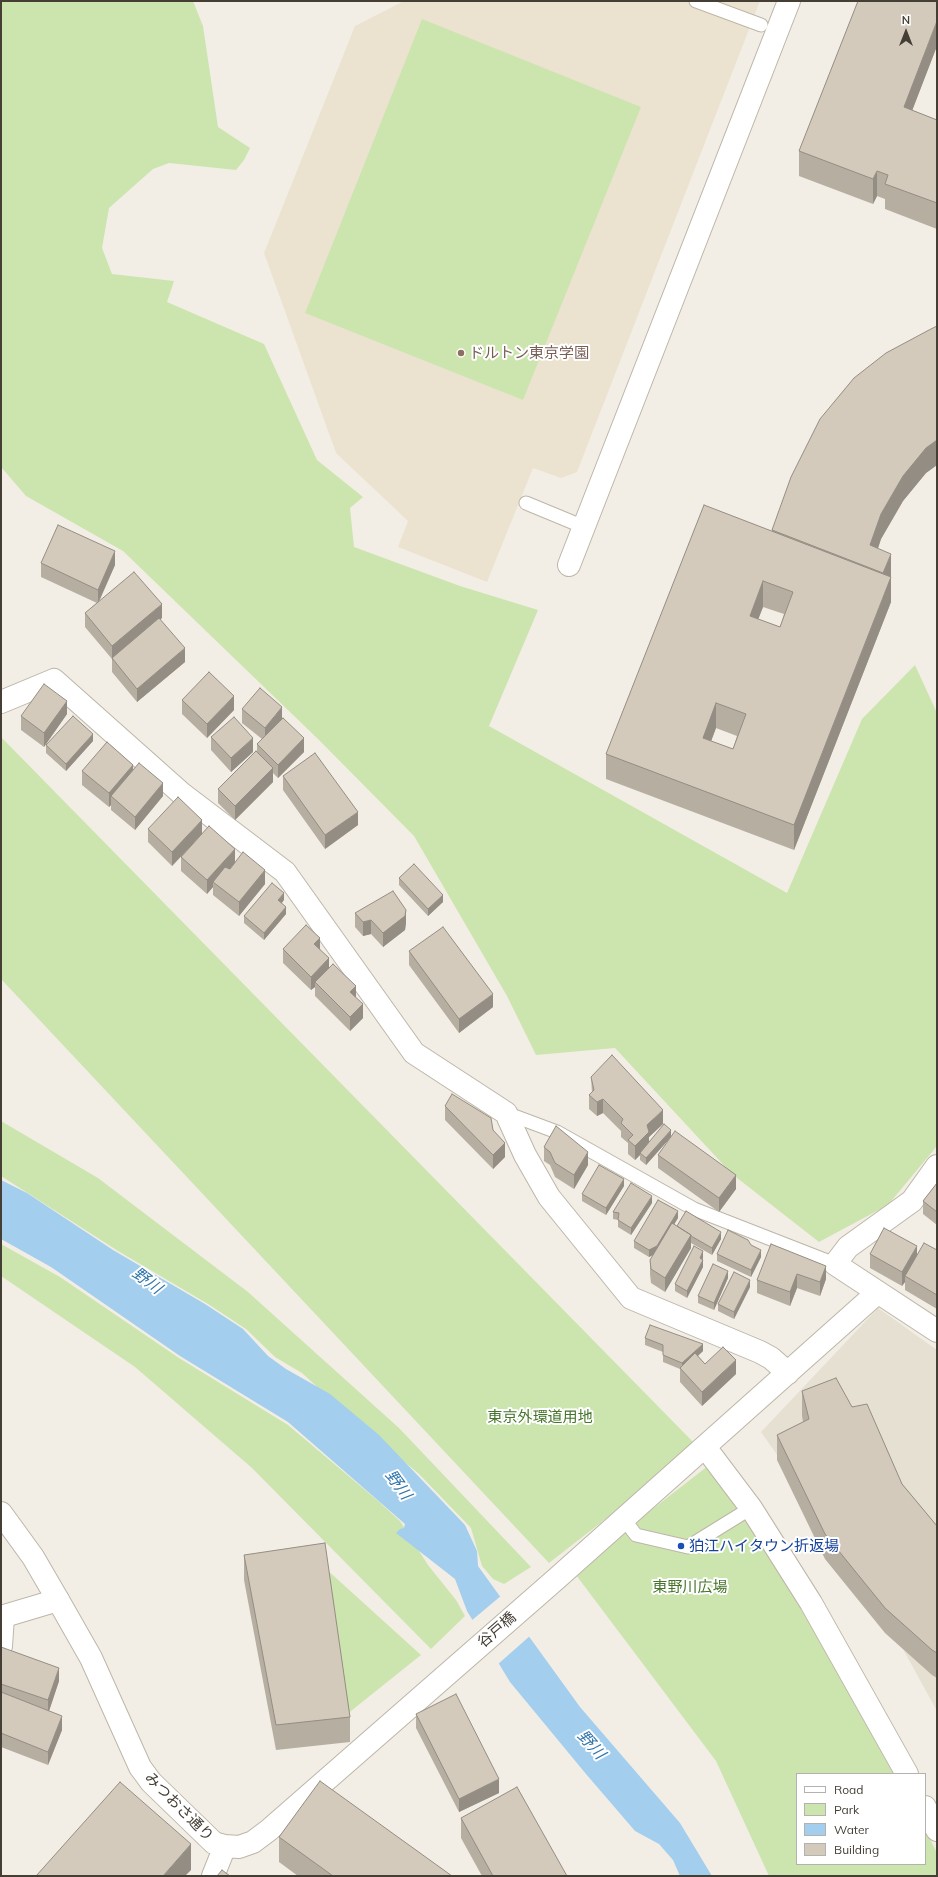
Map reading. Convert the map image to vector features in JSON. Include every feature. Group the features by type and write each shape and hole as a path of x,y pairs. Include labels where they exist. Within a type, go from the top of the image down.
{"street":[{"path":"569,565 789,1"},
{"path":"1,702 54,680 182,793 285,872 414,1053 506,1113 525,1155 549,1197 631,1298 760,1352 772,1358 788,1373"},
{"path":"937,1166 912,1201 848,1247 835,1264 937,1332"},
{"name":"谷戸橋","path":"448,1672 545,1588 877,1293"},
{"path":"705,1446 751,1508 811,1603 906,1773"},
{"name":"みつおさ通り","path":"1,1513 33,1557 91,1658 144,1772 151,1782 204,1835 214,1843 225,1846 239,1847 253,1842 270,1830 448,1672"},
{"path":"1,1646 2,1617 58,1600"},
{"path":"926,1809 937,1830"},
{"path":"212,1876 225,1846"}],"lane":[{"path":"696,1 760,24"},
{"path":"526,503 584,527"},
{"path":"506,1113 557,1132 694,1209 835,1264"},
{"path":"623,1518 636,1535 688,1547 751,1508"}],"shaded area":[{"name":"ドルトン東京学園","path":"404,1 760,1 577,472 561,478 533,468 487,582 398,547 408,521 336,453 264,253 355,26"},
{"path":"878,1308 937,1350 937,1711 865,1580 761,1432"}],"green space":[{"path":"1,1 193,1 203,26 218,127 250,148 244,160 236,170 169,163 153,169 109,208 102,248 112,274 174,281 167,302 264,344 317,460 363,497 350,508 354,547 460,586 538,610 489,726 787,893 862,719 915,665 937,713 937,1146 888,1205 819,1242 732,1174 615,1048 536,1055 507,996 414,836 319,740 123,551 26,496 1,467"},
{"path":"422,19 641,107 523,400 305,313"},
{"name":"東京外環道用地","path":"1,737 698,1447 549,1563 1,979"},
{"path":"1,1121 98,1178 248,1292 399,1428 531,1567 504,1584 493,1579 482,1566 471,1528 419,1474 339,1407 302,1373 275,1357 246,1329 208,1304 118,1251 1,1176"},
{"path":"1,1244 60,1277 179,1358 288,1425 400,1521 428,1565 456,1600 465,1616 431,1649 252,1468 135,1367 1,1276"},
{"name":"東野川広場","path":"713,1462 808,1621 893,1773 796,1773 796,1865 926,1865 926,1831 937,1853 937,1876 769,1876 716,1761 573,1571"},
{"path":"325,1568 421,1655 346,1715"}],"water":[{"name":"野川","path":"1,1180 27,1193 113,1250 205,1304 243,1329 268,1356 286,1369 330,1394 379,1435 465,1525 477,1551 478,1566 580,1707 680,1823 712,1876 680,1876 673,1860 659,1844 635,1831 510,1682 467,1611 455,1579 396,1533 400,1529 404,1528 405,1524 288,1422 180,1356 51,1267 1,1239"}],"pier":[{"path":"502,1595 531,1635 497,1665 471,1621"}],"building":[{"path":"858,1 937,1 937,21 904,107 937,120 937,203 885,184 888,175 877,171 873,179 799,151"},
{"path":"937,326 937,440 926,448 903,476 881,514 870,545 891,554 883,573 772,530 791,477 820,419 854,378 886,353"},
{"path":"704,505 891,577 794,825 606,754","holes":["763,581 793,592 780,627 750,616","716,703 746,714 733,749 703,738"]},
{"path":"58,525 115,551 98,590 41,563"},
{"path":"134,572 162,604 112,646 85,613"},
{"path":"159,618 185,648 137,689 112,658"},
{"path":"209,672 234,696 207,724 182,700"},
{"path":"44,684 67,701 44,733 21,716"},
{"path":"260,688 282,707 265,728 242,709"},
{"path":"73,716 93,734 66,764 46,745"},
{"path":"234,717 253,738 231,758 211,737"},
{"path":"283,718 304,738 278,765 257,744"},
{"path":"107,742 133,765 109,793 82,771"},
{"path":"256,751 273,768 235,806 218,789"},
{"path":"315,753 358,812 325,835 283,776"},
{"path":"139,763 163,783 135,817 111,796"},
{"path":"178,797 202,820 172,852 148,829"},
{"path":"209,826 235,849 207,880 181,857"},
{"path":"243,852 265,870 239,902 213,882 225,867 230,869"},
{"path":"414,864 443,895 428,909 399,878"},
{"path":"272,883 284,893 278,900 286,907 264,933 244,916"},
{"path":"393,891 406,910 405,916 383,933 371,920 363,922 355,913"},
{"path":"306,925 320,938 314,944 329,958 311,977 283,949"},
{"path":"443,927 493,994 459,1019 409,951"},
{"path":"333,964 356,986 350,992 363,1004 350,1017 315,982"},
{"path":"612,1055 663,1110 647,1125 649,1132 635,1146 628,1140 633,1135 621,1123 623,1119 603,1099 597,1102 589,1095 594,1090 591,1077"},
{"path":"452,1094 491,1118 493,1130 505,1143 493,1155 445,1106"},
{"path":"664,1124 671,1130 646,1158 640,1153"},
{"path":"556,1126 588,1152 574,1175 555,1163 550,1152 544,1147"},
{"path":"675,1131 736,1175 719,1198 658,1155"},
{"path":"599,1165 624,1179 606,1208 582,1194"},
{"path":"631,1183 652,1196 631,1228 618,1220 619,1213 613,1212"},
{"path":"937,1183 937,1212 923,1201"},
{"path":"658,1200 678,1211 657,1246 649,1250 634,1241"},
{"path":"686,1211 721,1232 712,1248 677,1226"},
{"path":"672,1223 691,1235 665,1278 651,1269 650,1260"},
{"path":"884,1228 917,1246 902,1272 870,1254"},
{"path":"728,1230 748,1240 751,1245 761,1250 751,1270 717,1254"},
{"path":"924,1243 937,1250 937,1295 905,1276"},
{"path":"771,1244 826,1266 820,1282 797,1274 790,1292 757,1280"},
{"path":"694,1246 703,1251 700,1258 703,1260 687,1291 675,1284"},
{"path":"713,1264 728,1271 714,1303 698,1296"},
{"path":"734,1272 750,1280 734,1312 718,1304"},
{"path":"650,1325 703,1344 682,1363 663,1355 663,1345 645,1338"},
{"path":"723,1347 736,1360 702,1392 680,1368 695,1353 705,1364"},
{"path":"836,1378 852,1407 867,1404 902,1484 937,1526 937,1653 885,1608 825,1534 777,1435 809,1419 802,1391"},
{"path":"325,1543 350,1717 276,1725 244,1555"},
{"path":"1,1647 59,1668 48,1700 1,1684"},
{"path":"1,1692 62,1716 48,1752 1,1733"},
{"path":"456,1694 499,1779 459,1799 416,1714"},
{"path":"320,1781 452,1876 333,1876 279,1837"},
{"path":"120,1782 191,1844 163,1876 36,1876"},
{"path":"517,1787 567,1876 493,1876 461,1818"},
{"path":"222,1870 230,1876 217,1876"}],"place":[{"name":"ドルトン東京学園","path":"461,353"},
{"name":"狛江ハイタウン折返場","path":"681,1546"}]}
